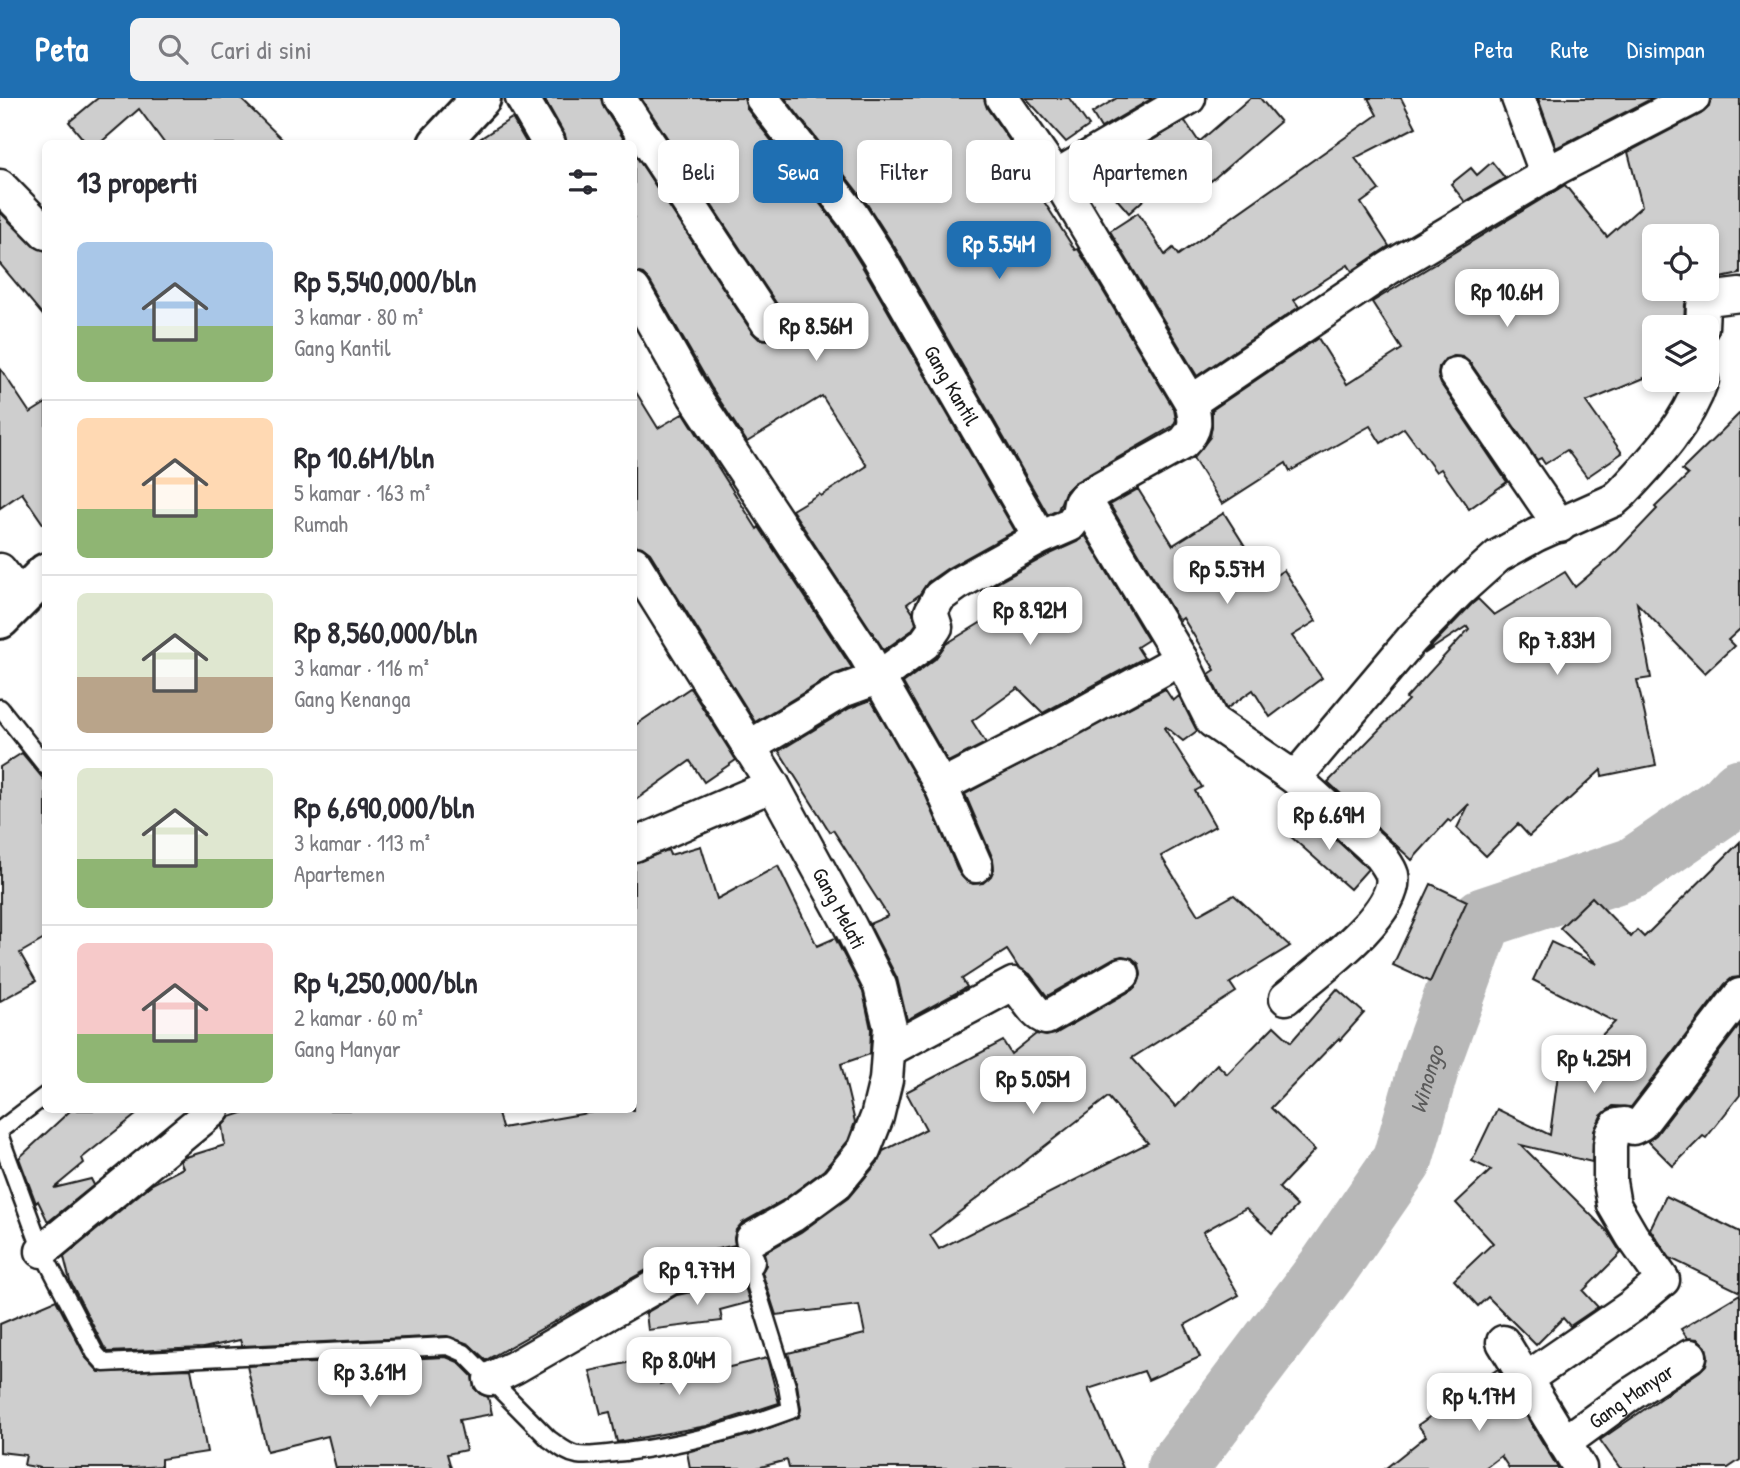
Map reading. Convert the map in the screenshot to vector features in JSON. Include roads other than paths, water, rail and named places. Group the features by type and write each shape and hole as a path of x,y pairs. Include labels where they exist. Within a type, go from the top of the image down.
{"street":[{"path":"442,140 481,98"},
{"path":"522,98 548,140"},
{"path":"619,98 768,322"},
{"name":"Gang Kantil","path":"762,98 852,215 873,247 1040,538"},
{"path":"749,747 842,691 878,678 924,644 936,627 931,612 939,597 957,584 1070,524 1078,514 1084,498 1183,443 1193,433 1195,417 1191,402 1056,176 1002,98"},
{"path":"1056,176 1189,98"},
{"path":"1518,98 1547,175"},
{"path":"1191,402 1389,268 1547,175 1693,98"},
{"path":"0,186 42,229"},
{"path":"637,295 695,397 864,652 941,786 976,866"},
{"path":"1703,315 1703,306 1708,299 1740,295"},
{"path":"1457,374 1560,526"},
{"path":"1295,778 1412,639 1459,591 1499,556 1614,500 1679,428 1698,392"},
{"path":"1084,498 1181,659 1212,721 1295,778 1381,856 1389,867 1392,881 1383,909 1370,925 1286,998"},
{"name":"Gang Melati","path":"490,1379 670,1278 719,1269 750,1250 837,1183 855,1163 864,1150 877,1117 887,1080 890,1027 880,986 773,785 637,574"},
{"path":"941,786 1181,659"},
{"path":"637,844 773,785"},
{"path":"889,1050 1013,984 1021,990 1040,1016 1046,1018 1123,974"},
{"path":"1526,1379 1632,1306 1663,1280 1632,1236 1615,1205 1610,1182 1612,1134 1617,1125 1624,1124 1633,1128 1641,1124 1740,995"},
{"path":"41,1251 209,1113"},
{"path":"1503,1342 1572,1455"},
{"name":"Gang Manyar","path":"1572,1455 1631,1394 1690,1356"}],"lane":[{"path":"0,708 42,761"},
{"path":"0,1130 42,1098"},
{"path":"0,1137 41,1251 95,1353 104,1363 448,1346 464,1353 549,1439 578,1455 673,1446 742,1428 792,1410 750,1250"}],"waterway":[{"name":"Winongo","path":"1177,1468 1329,1267 1402,1161 1431,1060 1483,918 1633,868 1727,803 1740,789"}]}
